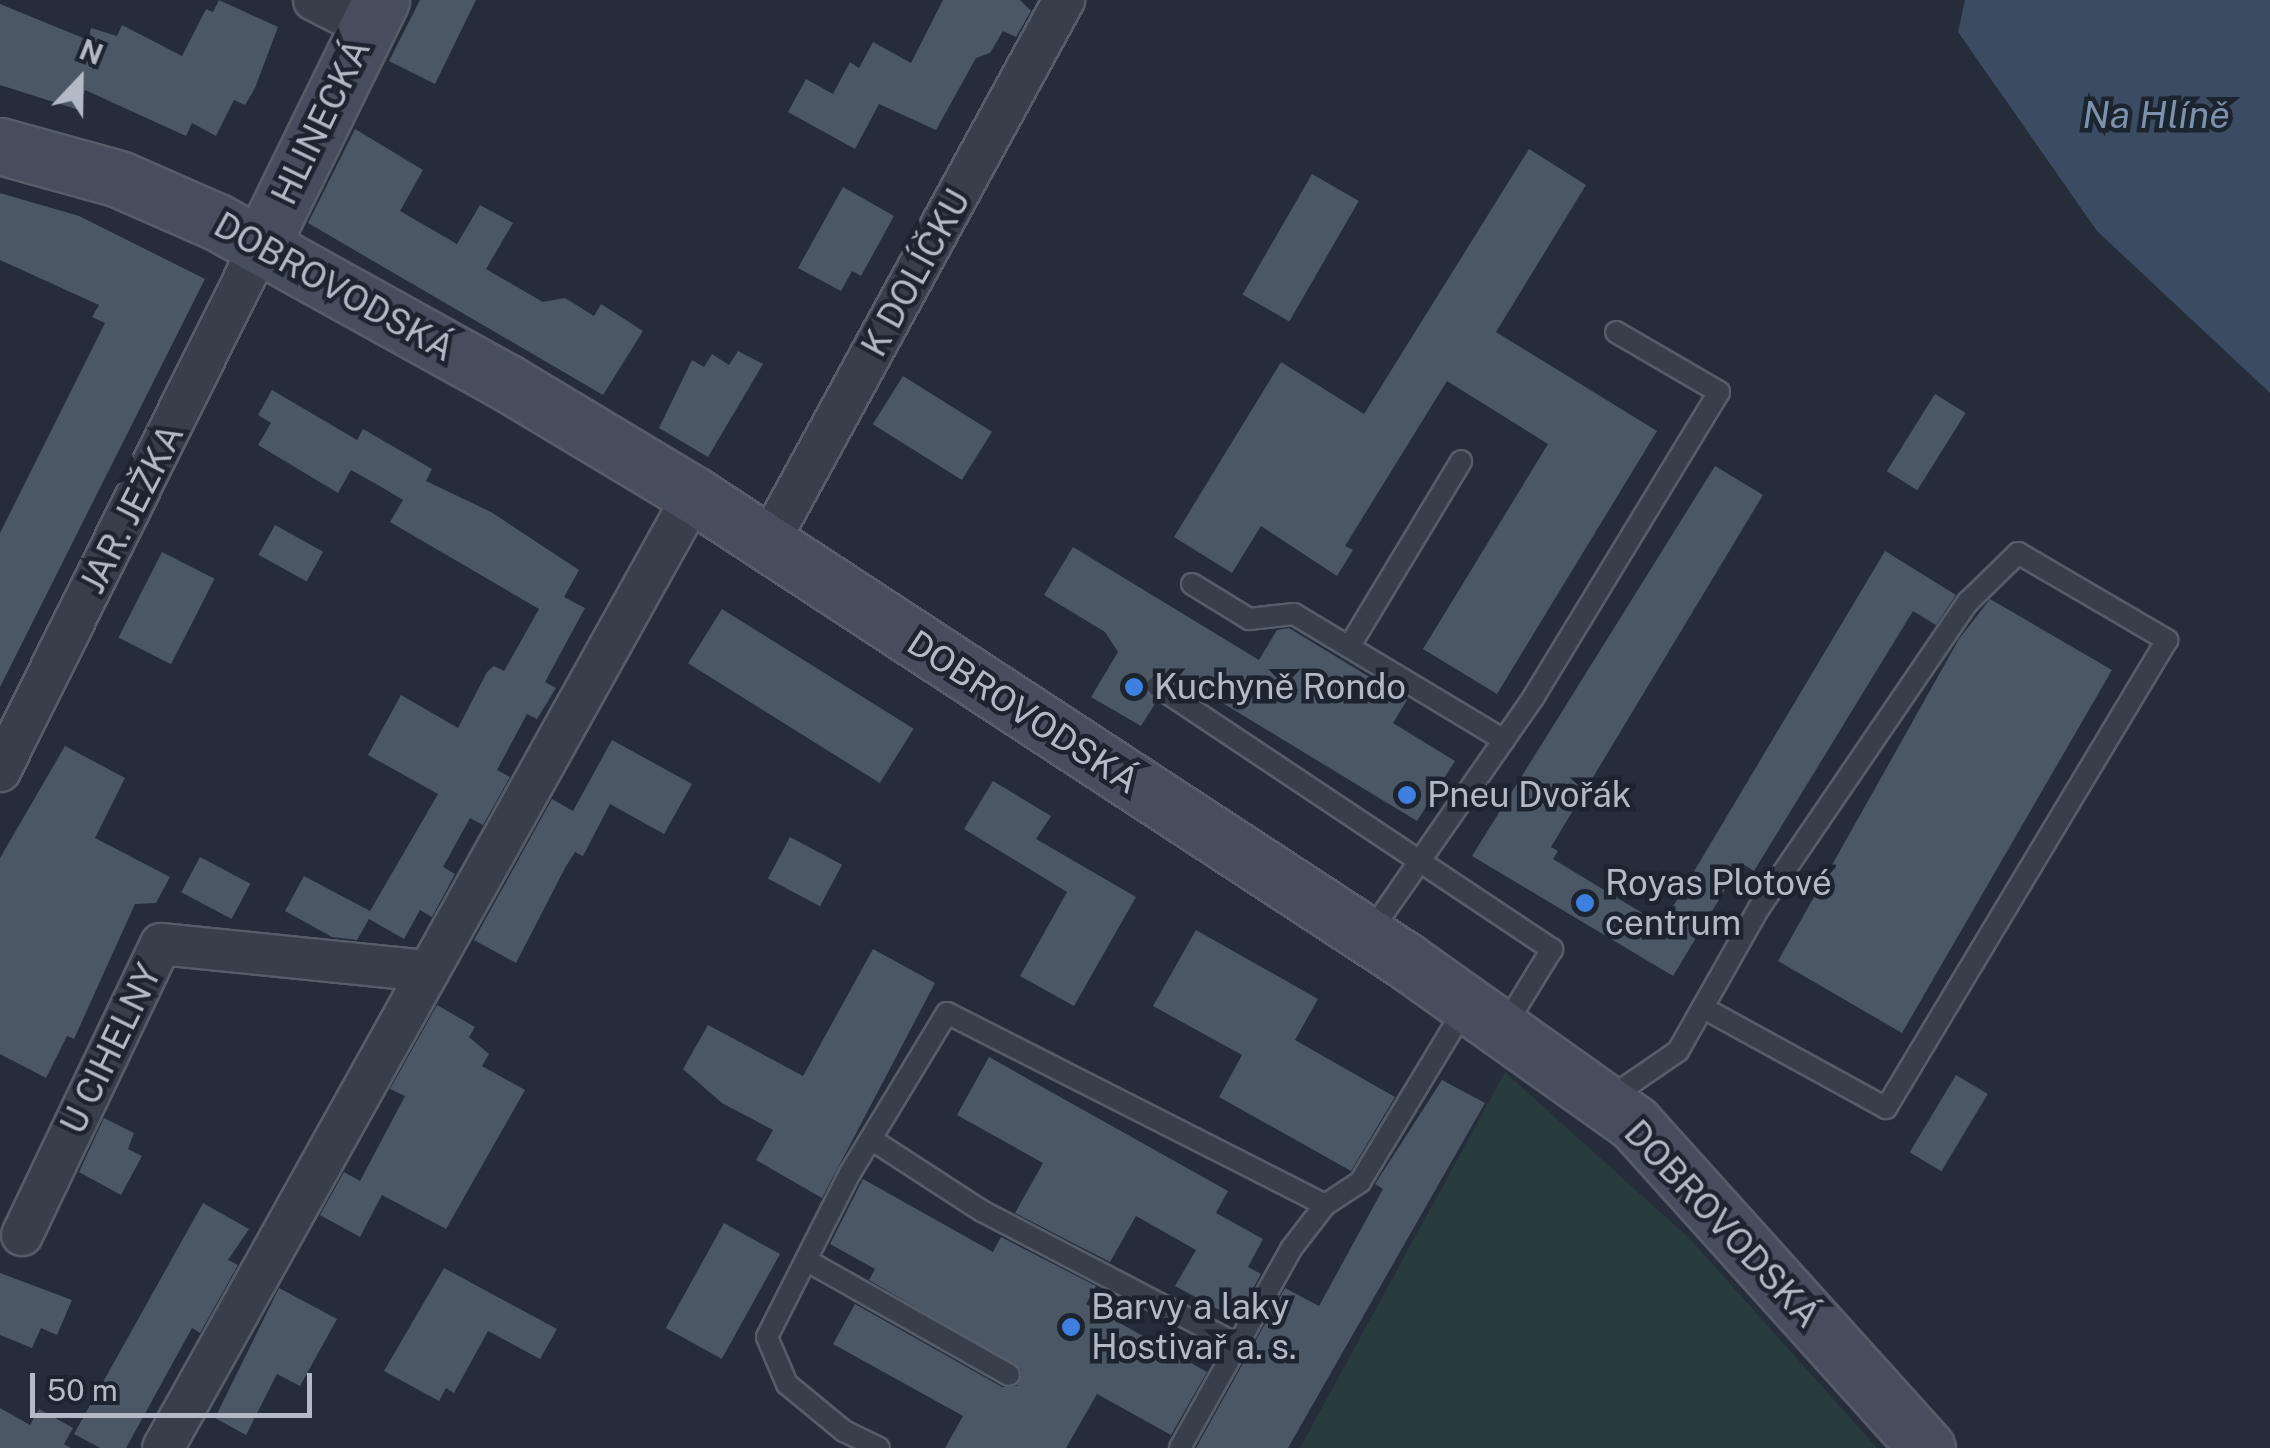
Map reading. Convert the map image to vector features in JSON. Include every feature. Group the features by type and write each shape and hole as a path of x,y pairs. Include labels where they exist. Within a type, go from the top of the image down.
{"street":[{"path":"314,0 374,13"},
{"name":"K DOLÍČKU","path":"767,545 1064,0"},
{"name":"HLINECKÁ","path":"261,245 374,13"},
{"name":"DOBROVODSKÁ","path":"0,146 119,179 261,245 694,495 1368,936 1634,1124 1927,1448"},
{"name":"JAR. JEŽKA","path":"0,771 261,245"},
{"path":"163,1448 694,495"},
{"name":"U CIHELNY","path":"22,1235 161,944 428,972"}],"lane":[{"path":"1368,936 1504,740 1719,392 1616,332"},
{"path":"1349,647 1461,461"},
{"path":"1604,1102 1678,1051 1759,908 1968,602 2018,553 2168,640 1886,1108 1703,1008"},
{"path":"1192,584 1249,619 1294,614 1504,740"},
{"path":"1157,686 1552,949 1485,1017 1360,1182 1324,1205 1180,1448"},
{"path":"879,1448 844,1431 786,1384 767,1337 870,1139 947,1012 1324,1205"},
{"path":"870,1139 982,1211 1238,1345"},
{"path":"806,1260 1009,1375"}],"shaded area":[{"path":"1505,1072 1691,1240 1877,1448 1300,1448"}],"water":[{"name":"Na Hlíně","path":"1965,0 2270,0 2270,393 2097,231 1958,32"}],"building":[{"path":"219,0 278,27 255,88 245,105 234,100 216,136 192,123 186,136 85,90 79,110 0,85 0,4 88,40 91,28 117,36 122,25 182,56 206,9 213,12"},
{"path":"420,0 476,0 435,84 389,61"},
{"path":"943,0 1020,0 1031,11 1016,37 1003,31 990,53 976,58 936,130 879,104 855,149 788,112 806,79 833,94 850,62 859,68 873,42 911,63"},
{"path":"355,129 423,170 400,211 457,244 480,205 513,223 486,269 543,302 565,298 594,316 601,304 643,331 603,395 308,223"},
{"path":"1529,149 1586,185 1496,332 1657,431 1497,694 1423,649 1548,444 1447,381 1345,546 1353,550 1337,576 1261,526 1232,573 1174,537 1281,362 1364,414"},
{"path":"1312,174 1359,201 1289,321 1242,294"},
{"path":"843,187 894,216 861,276 852,271 841,291 798,268"},
{"path":"0,193 79,216 205,279 0,687 0,533 105,323 92,317 99,305 0,260"},
{"path":"738,351 763,364 708,457 659,428 692,360 704,367 712,354 729,365"},
{"path":"903,376 992,432 962,480 873,424"},
{"path":"272,390 357,440 363,429 432,469 426,481 491,512 579,570 564,597 585,608 545,682 556,688 537,719 527,714 497,770 510,777 483,825 470,818 443,867 455,874 432,917 420,910 404,939 369,919 357,940 332,937 285,911 304,876 370,911 438,794 368,755 401,695 458,728 487,672 494,666 504,671 539,609 390,522 403,500 378,485 351,470 338,493 258,445 271,423 258,415"},
{"path":"1935,394 1966,413 1917,490 1887,471"},
{"path":"1715,466 1763,495 1551,847 1558,851 1553,859 1662,925 1885,551 1956,595 1936,625 1913,611 1754,871 1741,863 1673,976 1472,856"},
{"path":"275,525 323,552 307,581 259,555"},
{"path":"1073,547 1259,660 1277,630 1289,628 1407,700 1393,723 1455,761 1417,821 1173,673 1145,679 1156,702 1141,726 1091,697 1118,652 1105,632 1044,595"},
{"path":"162,552 215,579 171,664 118,638"},
{"path":"1990,599 2112,670 1902,1033 1778,961 1959,639"},
{"path":"722,609 914,729 880,783 688,663"},
{"path":"612,740 692,784 664,834 610,804 583,856 575,852 565,868 516,963 474,940 552,799 573,811"},
{"path":"65,746 125,778 95,838 170,877 156,903 135,904 74,1039 67,1036 46,1078 0,1054 0,858"},
{"path":"993,781 1051,816 1036,839 1136,897 1074,1006 1020,976 1067,892 964,829"},
{"path":"790,837 842,865 820,906 768,878"},
{"path":"200,857 250,884 232,919 181,892"},
{"path":"1196,930 1318,999 1295,1040 1395,1097 1351,1171 1219,1097 1242,1055 1153,1006"},
{"path":"873,949 935,983 822,1198 756,1160 773,1130 722,1103 683,1069 708,1025 803,1076"},
{"path":"437,1005 475,1027 469,1037 489,1054 482,1066 525,1090 446,1229 382,1195 360,1237 320,1215 344,1172 360,1181 405,1096 390,1089"},
{"path":"989,1057 1228,1191 1216,1213 1263,1239 1248,1267 1261,1274 1236,1319 1175,1286 1196,1250 1136,1216 1110,1262 1015,1213 1043,1163 957,1115"},
{"path":"1956,1075 1988,1094 1941,1171 1910,1152"},
{"path":"1442,1080 1485,1103 1288,1448 1196,1448 1285,1288 1319,1306 1383,1189 1375,1184"},
{"path":"104,1118 134,1133 128,1149 142,1156 121,1195 79,1172"},
{"path":"863,1179 993,1252 1001,1237 1096,1286 1086,1304 1207,1372 1171,1435 1097,1394 1066,1448 945,1448 963,1416 833,1344 855,1304 1002,1387 1017,1386 1021,1369 869,1280 875,1269 830,1244"},
{"path":"203,1203 249,1229 228,1260 238,1265 200,1333 192,1328 126,1448 100,1448 74,1434"},
{"path":"724,1223 780,1254 722,1359 666,1328"},
{"path":"444,1268 557,1329 540,1359 488,1331 454,1393 446,1388 439,1401 384,1371"},
{"path":"0,1273 72,1300 57,1335 41,1328 32,1348 0,1335"},
{"path":"279,1288 337,1319 300,1386 277,1374 246,1435 215,1418"},
{"path":"0,1408 30,1425 39,1409 73,1428 64,1444 71,1448 0,1448"}],"place":[{"name":"Kuchyně Rondo","path":"1134,687"},
{"name":"Pneu Dvořák","path":"1407,795"},
{"name":"Royas Plotové centrum","path":"1585,903"},
{"name":"Barvy a laky Hostivař a. s.","path":"1071,1327"}]}
